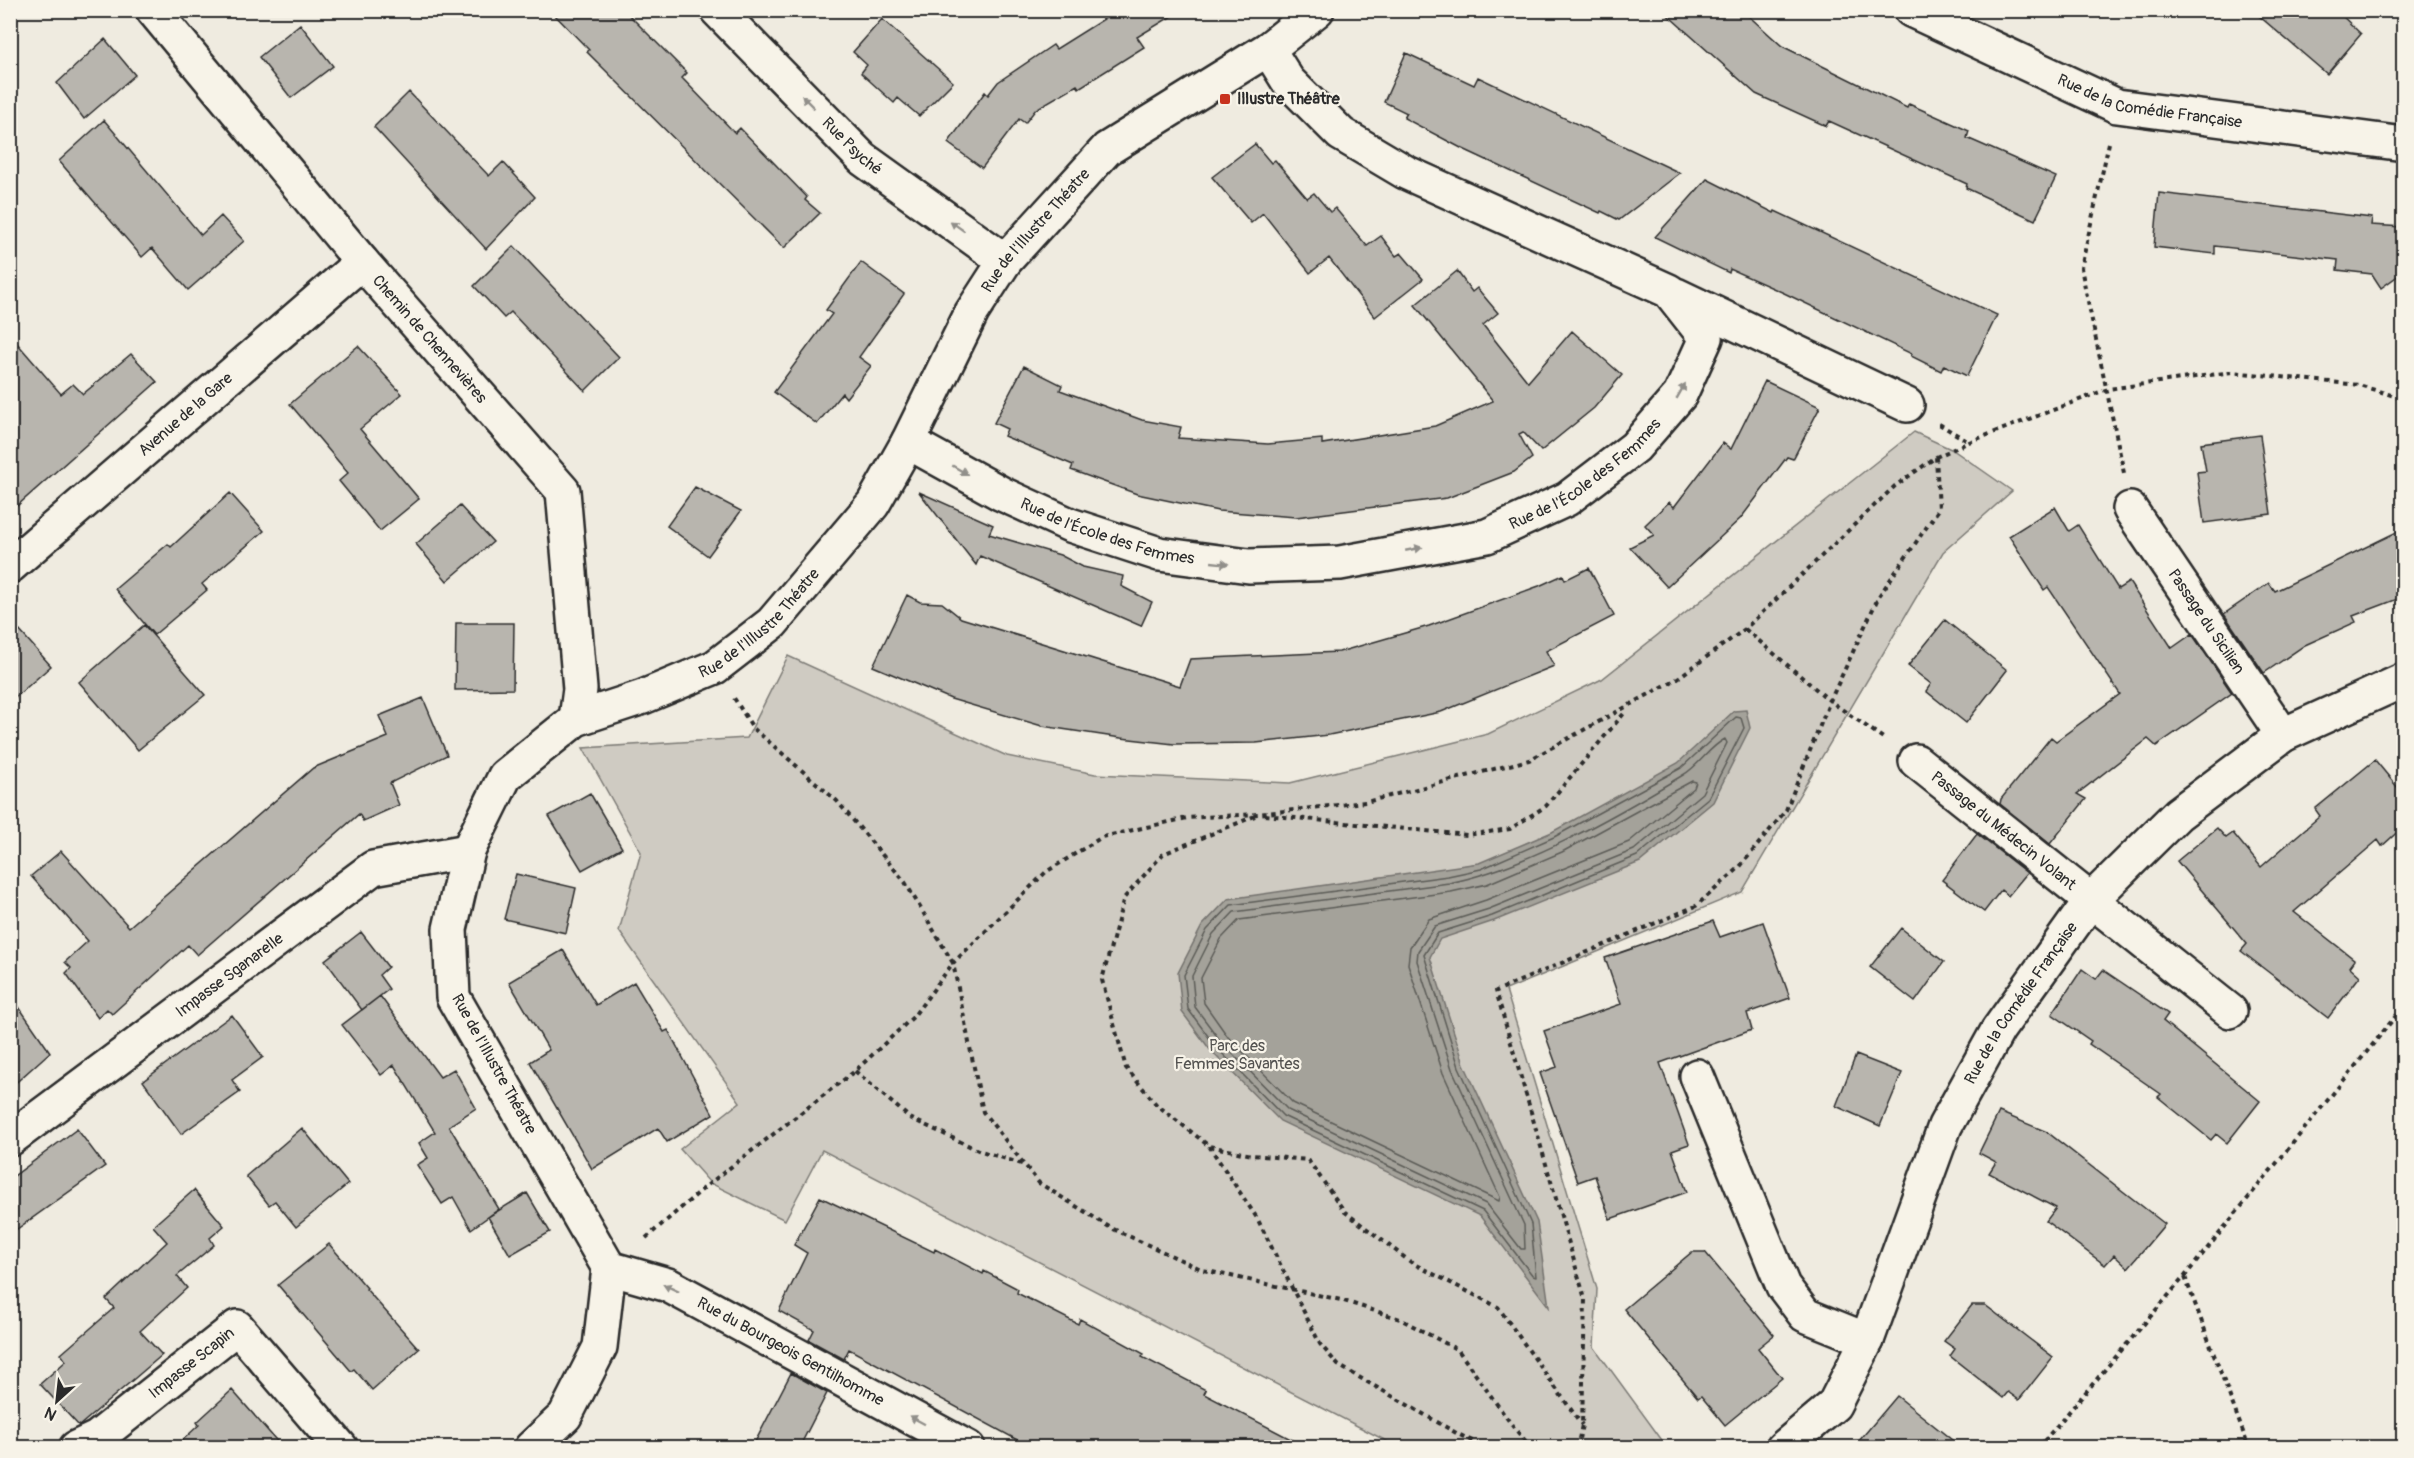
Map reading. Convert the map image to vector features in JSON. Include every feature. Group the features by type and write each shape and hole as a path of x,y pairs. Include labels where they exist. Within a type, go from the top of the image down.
{"street":[{"name":"Rue Psyché","path":"717,10 863,159 1005,261"},
{"name":"Rue de l'Illustre Théatre","path":"609,1268 453,997 450,929 468,851 505,776 576,719 644,697 715,667 780,614 873,504 908,442 972,312 1005,261 1107,149 1268,49 1317,10"},
{"name":"Rue de la Comédie Française","path":"1911,10 2117,106 2403,144"},
{"name":"Chemin de Chennevières","path":"159,13 362,262 563,491 580,689 576,719"},
{"name":"Rue de l'École des Femmes","path":"908,442 1002,494 1070,525 1160,554 1249,566 1340,563 1487,536 1567,499 1635,447 1680,395 1706,338 1669,291 1405,172 1341,134 1288,81 1268,49"},
{"name":"Avenue de la Gare","path":"10,566 362,262"},
{"path":"1669,291 1907,405"},
{"name":"Passage du Sicilien","path":"2130,509 2283,735"},
{"name":"Rue de la Comédie Française","path":"1783,1448 1834,1405 1867,1340 1945,1126 1998,1030 2091,900 2178,814 2283,735 2403,680"},
{"name":"Passage du Médecin Volant","path":"1916,761 2230,1011"},
{"name":"Impasse Sganarelle","path":"10,1139 374,868 468,851"},
{"path":"1697,1076 1783,1286 1805,1315 1867,1340"},
{"path":"531,1448 565,1416 600,1347 609,1268"},
{"name":"Rue du Bourgeois Gentilhomme","path":"609,1268 668,1285 968,1448"},
{"name":"Impasse Scapin","path":"75,1448 97,1438 237,1327 341,1448"}],"path":[{"path":"2117,106 2081,268 2108,389 2130,509"},
{"path":"593,1239 624,1227 638,1245 710,1183 855,1071 913,1017 953,963 1046,872 1102,837 1187,818 1258,814 1366,802 1529,760 1628,708 1675,680 1745,629 1895,486 1936,457 2108,389 2232,372 2359,385 2403,399"},
{"path":"1577,1448 1582,1425 1585,1299 1496,991 1696,906 1731,876 1786,810 1830,701 1879,596 1939,509 1936,457"},
{"path":"1745,629 1830,701 1916,761"},
{"path":"715,667 753,728 837,801 905,882 953,963 983,1112 1039,1182 1121,1233 1203,1270 1341,1300 1400,1319 1458,1350 1514,1428 1532,1448"},
{"path":"1486,1448 1338,1365 1320,1344 1257,1218 1209,1146 1156,1104 1126,1068 1102,981 1124,898 1163,854 1258,814 1467,835 1510,829 1546,806 1628,708"},
{"path":"2038,1448 2185,1276 2403,1006"},
{"path":"855,1071 909,1118 978,1150 1025,1165"},
{"path":"1209,1146 1252,1155 1308,1160 1345,1212 1412,1263 1498,1307 1582,1425"},
{"path":"2185,1276 2248,1448"}],"green space":[{"name":"Parc des Femmes Savantes","path":"1914,432 1953,450 2012,491 1943,552 1742,892 1506,990 1597,1289 1594,1347 1667,1447 1398,1447 822,1150 785,1220 710,1183 680,1149 740,1102 619,931 641,852 583,748 747,738 788,656 1007,756 1095,774 1290,783 1488,734 1602,679"}],"water":[{"path":"1746,710 1750,728 1713,802 1640,862 1494,921 1440,939 1430,957 1464,1064 1537,1222 1549,1307 1480,1216 1280,1121 1211,1051 1182,1012 1178,973 1202,926 1228,899 1479,863 1552,832 1678,763 1734,711"}],"building":[{"path":"550,10 624,10 687,73 682,78 735,133 740,128 807,197 805,200 820,213 784,248 587,52 589,50"},
{"path":"1118,10 1182,10 1137,37 1144,47 1079,88 1077,85 1036,109 1025,123 1019,119 982,168 948,143 985,92 988,95 998,82 1053,45 1056,49"},
{"path":"1662,10 1742,10 1782,46 1907,108 1909,104 1969,131 1967,138 2056,177 2035,220 1966,188 1967,184 1829,121 1826,126 1756,94"},
{"path":"2252,10 2336,10 2361,34 2327,74"},
{"path":"882,19 953,82 919,116 898,98 894,103 861,73 867,65 853,52"},
{"path":"300,24 333,66 291,98 259,57"},
{"path":"105,39 135,75 84,119 57,83"},
{"path":"1406,53 1474,85 1478,77 1680,173 1619,220 1601,211 1600,213 1461,148 1404,118 1407,113 1384,102"},
{"path":"409,92 489,176 503,162 535,197 486,249 374,127"},
{"path":"104,120 201,235 221,216 244,241 188,290 152,248 142,257 59,161"},
{"path":"1255,144 1271,163 1275,160 1307,198 1314,193 1330,212 1335,208 1367,246 1381,236 1396,256 1401,253 1423,279 1375,317 1329,258 1310,273 1263,213 1251,223 1212,177"},
{"path":"1707,179 1774,213 1775,211 1997,315 1967,376 1944,365 1941,371 1911,356 1912,354 1784,293 1730,269 1729,273 1655,237"},
{"path":"2159,193 2372,218 2371,225 2403,227 2403,272 2381,288 2372,274 2337,270 2338,260 2215,246 2215,254 2154,247"},
{"path":"514,246 619,357 585,391 511,312 504,318 474,286"},
{"path":"861,262 904,294 859,357 871,366 846,398 842,393 817,424 774,392 832,314 826,310"},
{"path":"1457,271 1472,292 1477,288 1498,313 1483,325 1528,382 1572,331 1622,375 1594,408 1541,451 1523,432 1519,434 1532,458 1514,472 1447,498 1296,517 1218,511 1137,494 1071,470 1073,465 1004,436 1007,429 994,423 1024,366 1062,385 1060,390 1142,420 1181,427 1178,438 1268,444 1322,439 1322,444 1435,426 1493,401 1415,305"},
{"path":"10,335 61,394 73,384 83,394 131,354 157,382 10,512"},
{"path":"358,346 402,394 360,429 419,499 380,531 339,481 348,473 290,404"},
{"path":"1765,381 1820,407 1793,459 1787,457 1741,518 1667,587 1630,547 1654,535 1645,525 1669,502 1674,507 1723,443 1731,449"},
{"path":"2260,435 2271,514 2204,523 2197,472 2206,471 2201,443"},
{"path":"695,487 741,511 708,556 667,526"},
{"path":"919,492 993,525 989,534 1060,555 1083,567 1123,576 1121,586 1152,602 1141,626 980,556 976,565"},
{"path":"230,493 264,531 202,584 207,590 154,635 115,589 168,544 171,547"},
{"path":"460,506 493,542 447,581 416,544"},
{"path":"2055,507 2069,531 2078,525 2118,589 2129,582 2172,648 2192,634 2232,693 2156,746 2148,739 2077,794 2086,799 2050,844 2000,804 2001,799 2051,737 2056,741 2120,694 2048,587 2044,590 2009,536"},
{"path":"2403,529 2403,597 2353,616 2356,622 2305,645 2264,673 2224,614 2269,583 2275,591"},
{"path":"1589,568 1614,616 1546,651 1554,666 1441,712 1329,735 1256,743 1174,744 1121,738 1042,726 951,699 873,666 907,595 920,602 942,603 961,618 1180,686 1190,659 1339,652 1429,626 1563,575 1565,580"},
{"path":"10,620 51,666 10,702"},
{"path":"1945,620 2007,670 1966,723 1926,691 1931,684 1908,666"},
{"path":"456,623 514,623 513,689 455,690"},
{"path":"144,625 205,695 138,750 79,682"},
{"path":"423,698 447,755 390,783 399,805 363,821 359,814 197,955 188,945 112,1014 107,1009 98,1018 66,973 71,968 65,962 88,941 31,876 61,851 129,927 313,768 388,737 379,716"},
{"path":"2375,760 2403,794 2403,827 2382,846 2378,840 2294,912 2355,960 2350,967 2360,976 2328,1018 2241,951 2247,944 2177,861 2217,828 2226,838 2233,833 2261,867 2320,816 2315,809"},
{"path":"590,793 622,848 582,870 549,816"},
{"path":"1977,834 2027,873 2008,896 2001,890 1984,912 1942,880"},
{"path":"516,874 576,888 566,933 504,919"},
{"path":"1713,921 1720,937 1763,922 1790,998 1747,1013 1752,1030 1660,1063 1689,1144 1672,1150 1687,1192 1610,1219 1595,1176 1578,1182 1540,1073 1557,1067 1544,1031 1621,1004 1605,958"},
{"path":"1901,928 1944,962 1915,1002 1870,967"},
{"path":"361,932 388,967 379,975 389,989 362,1010 325,960"},
{"path":"563,950 596,1005 634,982 664,1032 668,1030 713,1114 667,1142 658,1128 592,1169 530,1062 549,1050 509,982"},
{"path":"2082,969 2096,979 2103,970 2168,1014 2163,1021 2260,1101 2227,1143 2216,1134 2211,1140 2158,1097 2161,1094 2089,1044 2091,1041 2052,1014"},
{"path":"10,994 50,1052 10,1088"},
{"path":"380,996 440,1077 454,1069 476,1108 449,1126 499,1209 471,1229 453,1197 442,1204 417,1165 428,1158 419,1143 435,1132 394,1065 381,1075 342,1025"},
{"path":"232,1015 263,1057 232,1080 240,1092 181,1134 143,1081"},
{"path":"1856,1055 1902,1073 1880,1126 1836,1106"},
{"path":"1999,1112 2047,1132 2165,1224 2128,1268 2114,1255 2105,1265 2046,1221 2056,1208 1989,1173 1996,1162 1979,1153"},
{"path":"302,1128 348,1184 296,1227 275,1201 269,1205 246,1176"},
{"path":"77,1129 105,1166 10,1234 10,1179"},
{"path":"194,1190 224,1226 210,1238 214,1245 177,1276 187,1288 140,1331 162,1355 79,1426 40,1384 66,1361 61,1354 114,1308 106,1299 167,1242 153,1226"},
{"path":"527,1193 550,1232 510,1255 488,1217"},
{"path":"820,1197 934,1252 935,1249 983,1274 984,1271 1018,1289 1017,1293 1078,1324 1080,1319 1144,1354 1142,1357 1206,1390 1204,1394 1308,1448 1032,1448 849,1349 844,1359 809,1340 814,1330 779,1311 807,1253 794,1245"},
{"path":"329,1244 419,1349 372,1390 354,1369 351,1371 278,1285"},
{"path":"1692,1252 1705,1252 1774,1335 1758,1348 1782,1378 1725,1425 1701,1396 1698,1398 1624,1309"},
{"path":"1972,1305 1985,1305 2053,1357 2019,1400 2008,1392 2003,1398 1950,1356 1955,1349 1944,1341"},
{"path":"791,1373 827,1393 799,1448 752,1448"},
{"path":"232,1390 283,1448 174,1448 199,1425 197,1422"},
{"path":"1897,1396 1962,1448 1853,1448"}],"place":[{"name":"Illustre Théâtre","path":"1225,99"}]}
